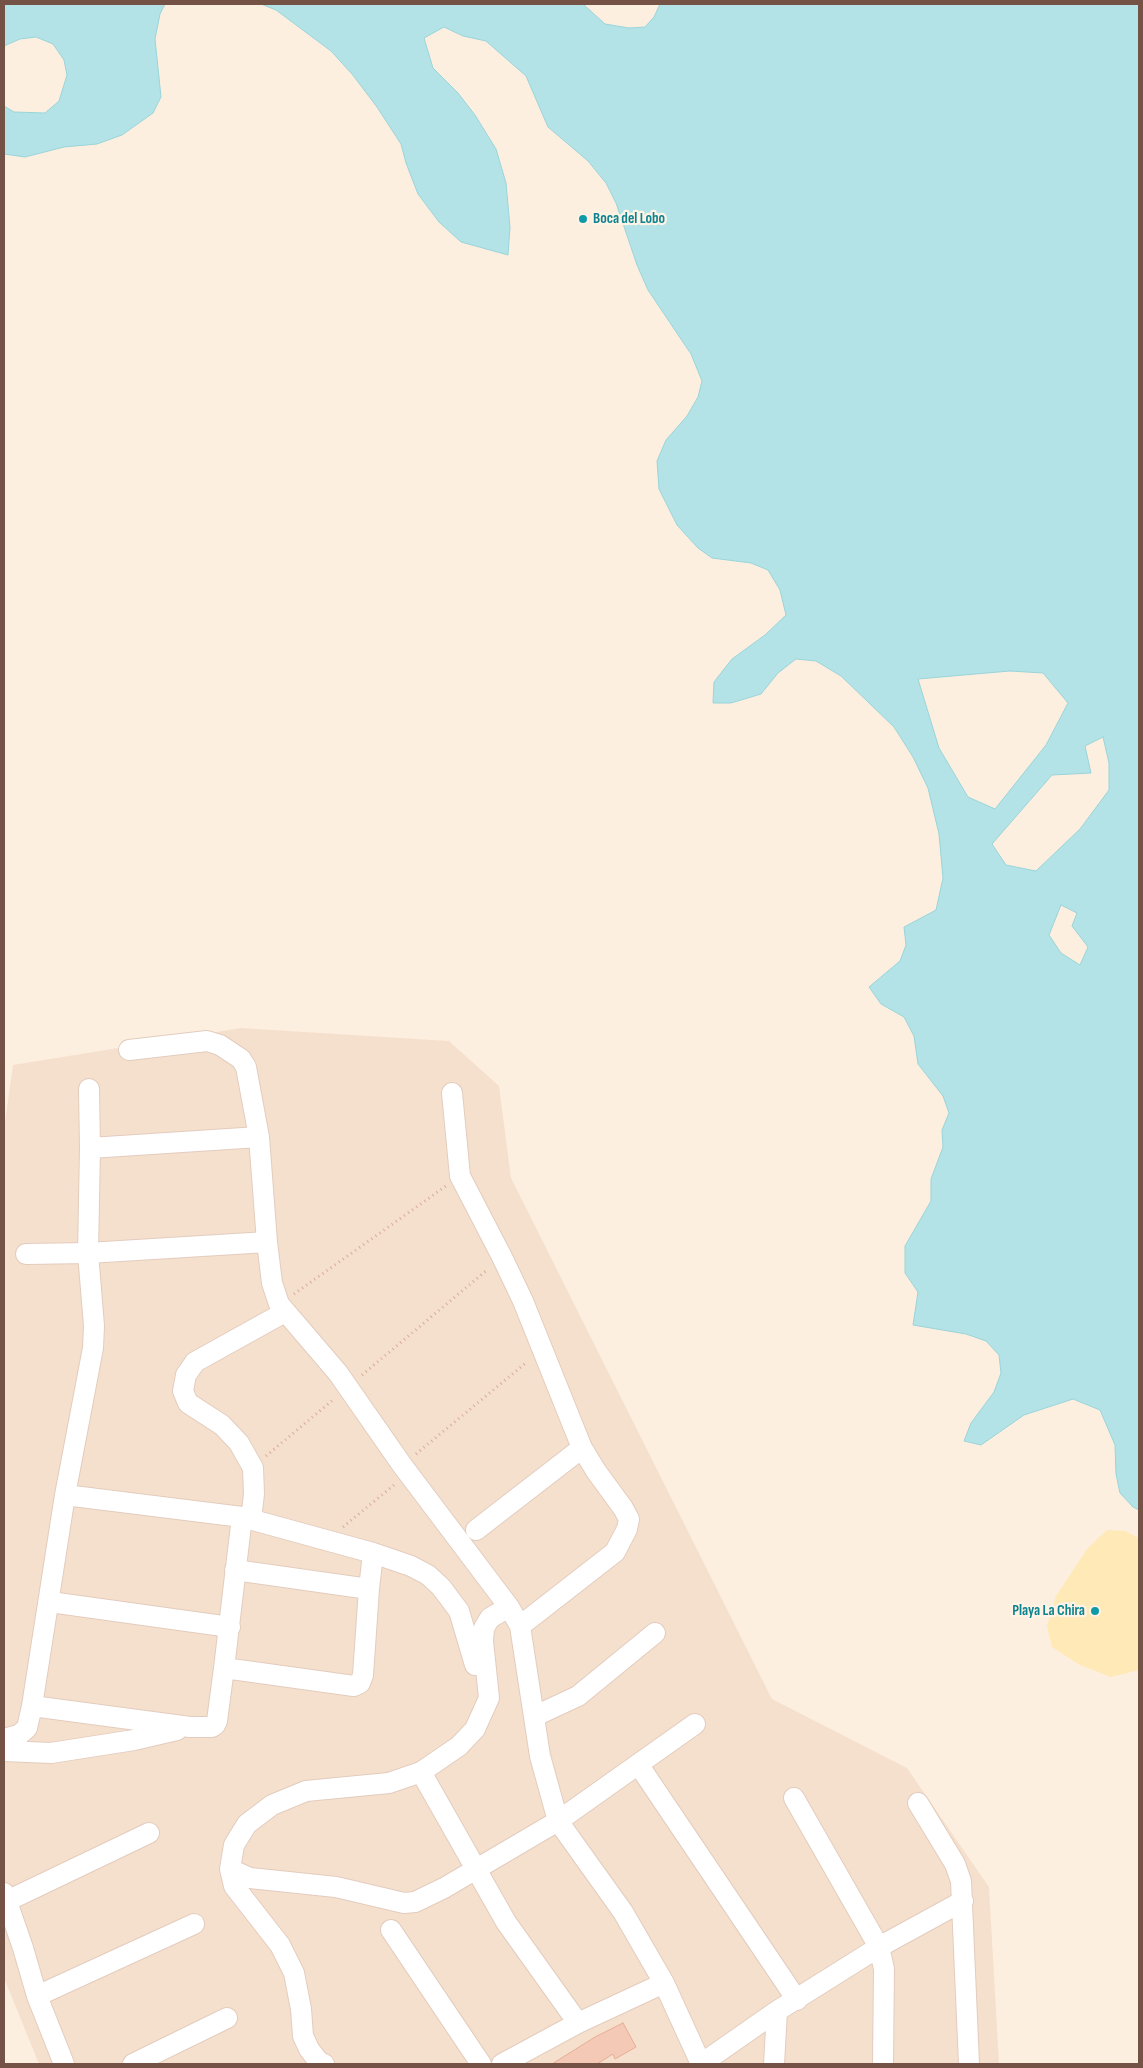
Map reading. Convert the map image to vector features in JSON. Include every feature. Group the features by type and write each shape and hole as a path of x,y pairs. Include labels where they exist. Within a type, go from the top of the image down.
{"street":[{"path":"129,1050 207,1041 220,1045 241,1059 246,1067 259,1136 272,1283 282,1308 347,1387 406,1470 509,1607 520,1626 540,1756 558,1821 615,1900 664,1983 701,2064 777,2011 879,1947 962,1901"},
{"path":"4,1739 19,1735 27,1728 50,1602 65,1495 93,1348 94,1326 88,1253 89,1088"},
{"path":"452,1093 460,1176 523,1301 582,1448 623,1508 628,1519 627,1529 616,1552 520,1626"},
{"path":"90,1148 259,1136"},
{"path":"26,1254 88,1253 267,1242"},
{"path":"4,1751 51,1753 215,1725 230,1627 235,1570 254,1494 253,1468 239,1443 222,1425 188,1403 184,1391 186,1375 195,1362 282,1308"},
{"path":"476,1530 582,1448"},
{"path":"65,1495 247,1518 327,1539 412,1566 428,1575 459,1611 471,1649 485,1708"},
{"path":"224,1668 354,1686 360,1683 363,1675 373,1553"},
{"path":"235,1570 369,1589"},
{"path":"50,1602 230,1627"},
{"path":"324,2064 319,2062 309,2049 303,2036 301,2009 294,1974 280,1945 234,1886 230,1869 234,1845 247,1824 272,1805 306,1791 389,1784 421,1772 459,1746 475,1730 489,1698 490,1690 482,1634 490,1618 509,1607"},
{"path":"535,1716 578,1696 655,1633"},
{"path":"32,1706 190,1728"},
{"path":"230,1869 250,1878 336,1888 404,1903 415,1902 444,1888 558,1821 695,1724"},
{"path":"638,1764 797,2000"},
{"path":"421,1772 506,1922 578,2023"},
{"path":"794,1798 879,1947 884,1969 882,2064"},
{"path":"918,1803 955,1864 960,1881 968,2064"},
{"path":"64,2064 36,1996 26,1956 5,1897 149,1834"},
{"path":"36,1996 194,1924"},
{"path":"391,1930 481,2064"},
{"path":"502,2064 578,2023 664,1983"},
{"path":"774,2064 777,2011"},
{"path":"133,2064 227,2018"}],"path":[{"path":"282,1308 460,1176"},
{"path":"253,1468 502,1257"},
{"path":"327,1539 542,1350"}],"shaded area":[{"path":"241,1028 449,1041 499,1086 511,1178 772,1699 907,1768 989,1887 999,2064 39,2064 4,1978 4,1129 13,1065"}],"sand":[{"name":"Playa La Chira","path":"1107,1530 1125,1531 1139,1538 1139,1670 1111,1677 1080,1665 1052,1647 1047,1626 1056,1596 1087,1549"}],"water":[{"path":"4,4 165,4 160,14 155,39 161,97 153,113 122,135 97,144 64,147 25,157 4,154 4,106 14,112 45,113 59,101 67,75 64,60 53,44 36,37 20,39 4,46"},
{"path":"261,4 583,4 605,24 629,28 645,27 654,17 660,4 1139,4 1139,1510 1133,1507 1120,1493 1116,1474 1115,1445 1100,1410 1073,1399 1024,1415 981,1445 964,1441 971,1423 994,1392 1001,1373 999,1355 986,1341 966,1334 913,1325 918,1292 905,1273 905,1246 931,1201 931,1179 943,1147 942,1130 949,1113 943,1096 918,1064 914,1036 904,1017 881,1004 869,987 900,961 906,945 904,927 936,910 943,878 939,834 928,788 913,757 894,727 841,676 816,661 796,659 778,673 761,694 731,703 713,703 714,682 732,659 765,635 786,615 780,590 768,570 751,563 712,558 698,548 677,525 659,489 657,461 666,440 687,416 698,397 702,381 691,354 648,290 637,265 616,203 606,183 588,161 548,127 526,76 486,41 463,36 444,27 424,38 433,68 458,93 475,115 496,149 506,183 510,227 508,255 461,242 439,222 418,194 401,144 377,107 352,74 331,51 276,10","holes":["1010,671 1043,673 1068,703 1046,745 995,809 968,797 939,748 918,679","1103,737 1109,763 1109,790 1080,829 1036,871 1006,865 992,844 1052,775 1091,773 1085,746","1061,905 1077,913 1072,926 1088,947 1080,965 1061,953 1049,935"]}],"building":[{"path":"623,2023 636,2047 615,2059 613,2054 597,2064 552,2064 595,2037"}],"place":[{"name":"Boca del Lobo","path":"583,219"},
{"name":"Playa La Chira","path":"1095,1611"}]}
